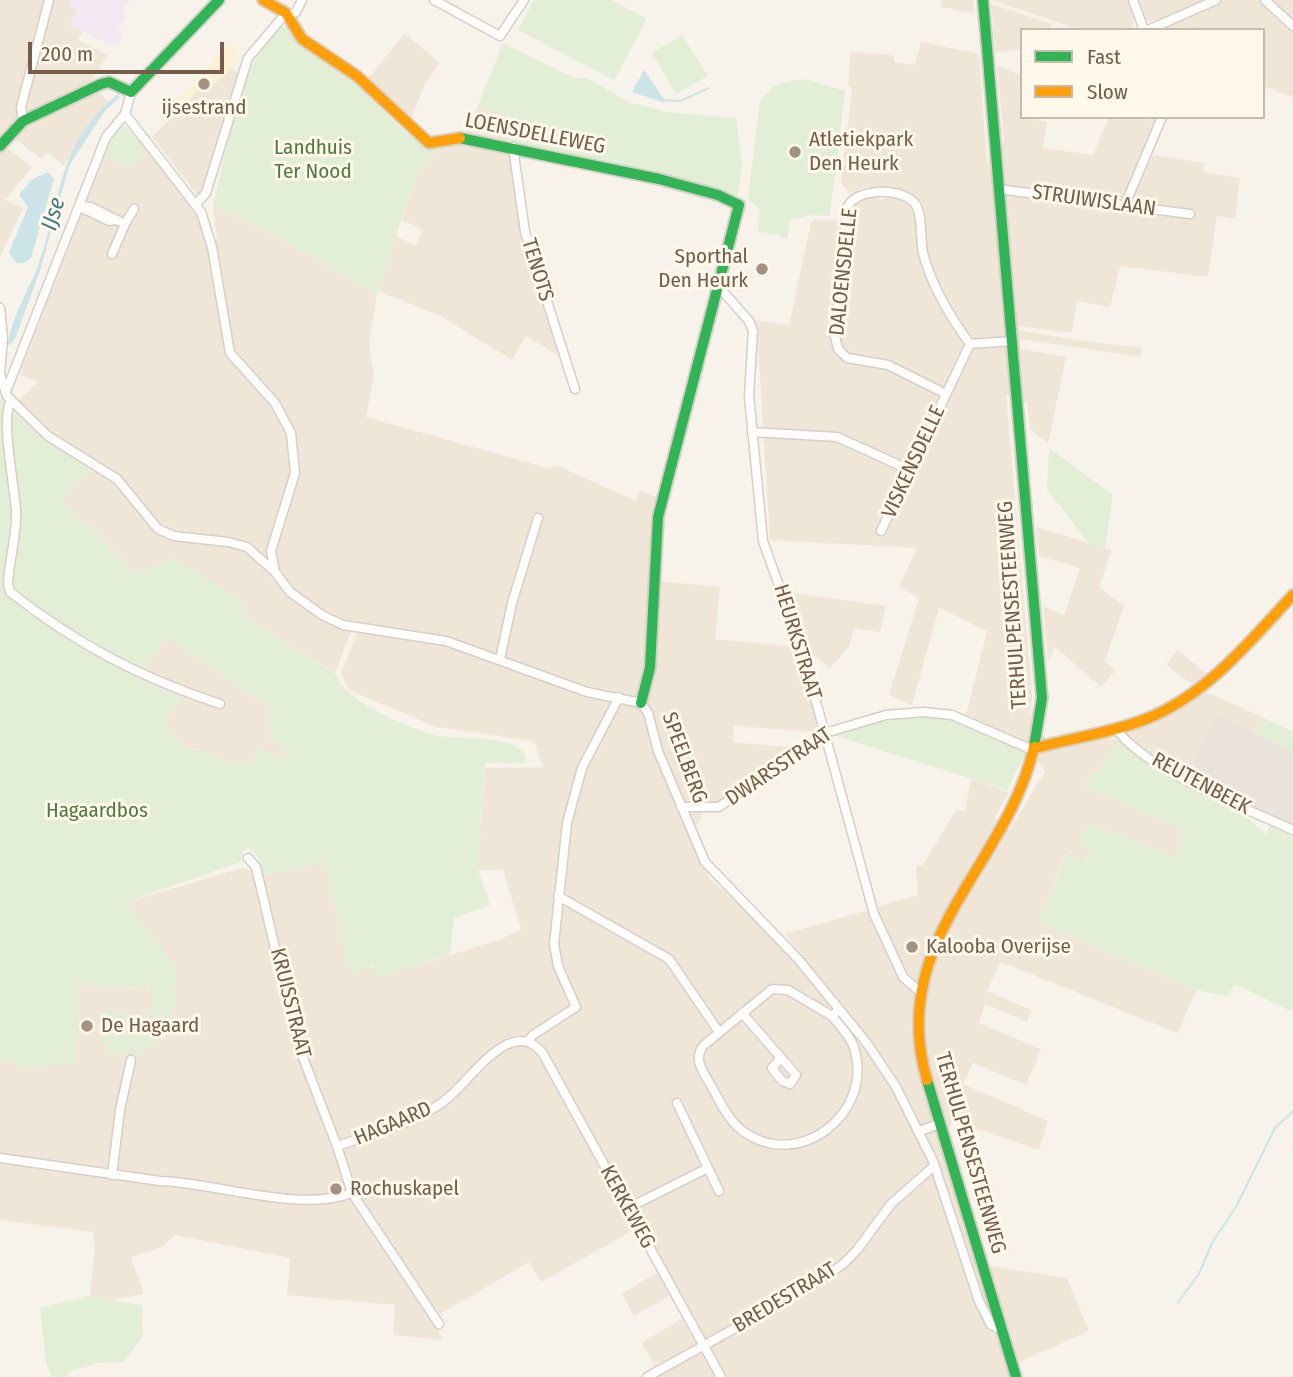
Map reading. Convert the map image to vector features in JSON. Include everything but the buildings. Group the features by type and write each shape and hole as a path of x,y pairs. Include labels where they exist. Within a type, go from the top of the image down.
{"main road":[{"path":"0,146 23,121 91,88 109,82 131,92 219,0"},
{"path":"263,0 286,15"},
{"name":"TERHULPENSESTEENWEG","path":"983,0 1042,698 1036,748 1015,801 935,937 919,992 919,1042 1016,1377"},
{"name":"LOENSDELLEWEG","path":"286,15 302,39 357,76 429,143 436,144 456,137 513,147 659,179 718,195 740,205"},
{"name":"SPEELBERG","path":"641,703 647,690 654,611 653,543 657,517 740,205"},
{"path":"1036,748 1076,736 1116,729 1166,711 1202,688 1293,595"},
{"path":"1040,730 1056,736 1076,736"}],"street":[{"path":"23,121 21,107 49,0"},
{"path":"196,204 206,194 248,58 286,15 296,12 302,0"},
{"path":"434,0 500,36 514,20 524,0"},
{"path":"1133,0 1145,28"},
{"path":"1151,28 1216,0"},
{"path":"1265,0 1293,26"},
{"path":"7,389 106,137 125,114 131,92"},
{"path":"125,114 196,204 212,247 230,353 279,408 294,445 292,487 271,551 275,572"},
{"path":"1125,205 1161,119"},
{"name":"TENOTS","path":"513,147 525,232 575,389"},
{"name":"STRUIWISLAAN","path":"998,189 1190,214"},
{"name":"DALOENSDELLE","path":"946,394 888,365 848,358 838,349 835,336 847,208 853,198 866,191 902,196 913,201 918,212 927,266 970,344"},
{"path":"79,206 91,207 125,224"},
{"path":"112,254 134,209"},
{"name":"HEURKSTRAAT","path":"719,287 752,328 749,385 763,541 786,599 878,925 903,977 919,992"},
{"path":"0,308 3,338 1,377 11,400 48,436 117,479 158,529 174,536 228,542 247,547 301,600 343,625 446,641 587,692 641,703"},
{"path":"946,394 970,344 1012,341"},
{"name":"VISKENSDELLE","path":"881,531 946,394"},
{"path":"11,400 4,411 7,462 16,512 8,584 10,592 92,650 161,684 220,704"},
{"path":"752,432 837,437 909,470"},
{"path":"500,659 512,603 538,518"},
{"name":"HAGAARD","path":"439,1324 352,1193 337,1146 426,1112 452,1095 499,1049 520,1041 528,1041 576,1007 555,954 558,896 567,823 582,768 620,697"},
{"name":"SPEELBERG","path":"641,703 648,712 658,751 699,850 713,873 780,938 839,1009 896,1087 920,1131 934,1166 979,1301 991,1325 1003,1330"},
{"name":"DWARSSTRAAT","path":"681,807 713,809 725,804 797,750 825,733 886,715 934,712 972,722 1028,748 1036,748"},
{"name":"REUTENBEEK","path":"1116,729 1129,743 1164,767 1293,830"},
{"name":"KRUISSTRAAT","path":"248,858 256,867 297,1041 337,1146"},
{"path":"558,896 669,959 719,1032"},
{"path":"779,988 812,1002 832,1016 838,1024 855,1052 857,1076 845,1112 827,1132 805,1142 782,1145 744,1132 722,1106 698,1059 703,1046 742,1013 766,993 779,988"},
{"path":"832,1016 839,1009"},
{"path":"742,1013 781,1058"},
{"path":"838,1024 846,1018"},
{"name":"KERKEWEG","path":"528,1041 542,1052 721,1377"},
{"path":"112,1175 120,1110 131,1060"},
{"path":"677,1103 719,1191"},
{"path":"920,1131 941,1123"},
{"path":"0,1158 112,1175 187,1182 278,1198 339,1198 352,1193"},
{"name":"BREDESTRAAT","path":"647,1377 842,1265 857,1250 891,1204 934,1166"},
{"path":"628,1208 708,1168"}],"shaded area":[{"path":"0,0 71,0 78,10 70,25 83,32 78,40 108,55 91,81 70,91 75,101 98,91 109,102 83,133 64,166 48,153 41,159 14,138 6,147 32,167 5,200 23,208 0,258"},
{"path":"71,0 130,0 124,9 126,17 118,30 124,35 119,44 116,43 113,47 70,25 77,10 69,5"},
{"path":"942,0 973,0 974,13 941,7"},
{"path":"991,0 1293,0 1293,97 1265,87 1265,28 1160,28 1157,21 1148,21 1143,16 1134,19 1132,28 1074,28"},
{"path":"991,4 1052,24 1051,28 1020,28 1020,50 995,52"},
{"path":"405,33 440,63 425,84 410,122 368,79"},
{"path":"921,42 979,54 987,164 1004,143 997,66 1020,74 1020,119 1047,122 1042,148 1093,155 1108,119 1156,119 1128,185 1137,189 1153,155 1205,163 1203,172 1240,178 1235,219 1217,216 1208,277 1120,266 1110,307 1077,301 1072,333 1019,326 1019,330 1142,348 1141,357 1020,339 1021,349 1066,357 1048,444 1030,429 1027,403 1006,394 1032,693 1031,724 1055,747 1106,736 1119,741 1098,771 1082,785 1184,830 1175,858 1090,851 1085,862 1065,855 1039,922 1196,990 1178,1033 1001,962 987,991 1032,1010 1027,1022 985,1004 979,1023 1041,1049 1026,1085 973,1063 963,1084 1048,1121 1039,1150 953,1121 949,1127 989,1266 1067,1278 1089,1331 1017,1363 1021,1377 654,1377 655,1366 642,1343 682,1318 692,1337 701,1332 672,1279 664,1284 670,1295 634,1316 622,1294 658,1272 634,1230 541,1282 529,1262 440,1314 432,1303 426,1308 443,1340 393,1335 395,1305 287,1295 290,1258 175,1235 163,1247 131,1257 144,1294 89,1304 95,1248 93,1232 0,1220 0,1057 22,1068 76,985 146,988 152,993 155,1005 150,1049 168,1032 126,902 242,868 252,870 258,895 265,891 262,876 325,862 349,968 419,965 501,939 521,929 503,870 478,870 485,768 543,767 534,741 436,727 349,690 341,674 357,633 393,637 396,628 351,622 322,609 322,622 351,631 335,673 240,614 246,604 136,575 103,539 61,501 90,469 104,475 52,435 18,401 38,382 19,374 104,157 129,167 148,151 196,213 206,239 217,240 213,206 270,233 377,295 369,343 374,376 366,417 548,468 556,465 636,501 640,491 660,498 657,581 720,587 715,639 805,648 786,592 886,606 880,632 854,628 849,647 830,668 805,649 817,715 816,732 734,726 733,742 797,748 786,752 726,800 708,805 689,838 710,879 762,925 796,962 805,958 785,934 868,910 876,932 883,929 876,907 918,895 916,865 923,865 956,810 965,811 971,779 1009,792 995,818 1009,831 1045,771 1022,740 966,715 987,631 939,608 912,705 889,695 919,598 899,587 917,548 770,540 757,330 754,320 789,325 811,223 816,219 840,221 839,246 849,239 855,202 865,197 885,199 883,189 864,187 850,194 841,183 852,87 848,86 850,52 894,55 894,62 915,65"},
{"path":"232,68 238,73 202,193 197,195 152,137 198,90 205,92"},
{"path":"477,108 507,113 506,143 465,135"},
{"path":"453,140 511,151 521,227 562,358 526,336 512,360 439,315 378,291 396,236 416,246 423,230 402,220 415,178 438,147"},
{"path":"1036,527 1112,550 1099,587 1124,606 1105,661 1115,671 1101,687 1055,647 1048,662 1043,606 1064,615 1080,568 1039,556"},
{"path":"166,637 273,710 273,732 270,739 290,751 284,760 249,766 233,764 205,751 183,747 164,721 182,697 138,680"},
{"path":"1178,650 1209,676 1194,687 1166,664"},
{"path":"1206,692 1262,717 1253,732 1216,715 1187,776 1159,761 1127,738 1126,731 1166,716"},
{"path":"1216,715 1293,751 1293,827 1187,776"}],"green space":[{"path":"534,0 611,0 647,19 614,80 518,30"},
{"name":"Landhuis Ter Nood","path":"285,26 303,45 352,79 410,135 436,149 415,178 377,295 270,233 213,206 229,135 246,81 270,38"},
{"path":"682,35 708,76 676,94 652,53"},
{"path":"503,43 574,78 588,78 628,102 666,112 736,118 742,165 738,196 506,142 507,113 477,108"},
{"name":"Atletiekpark Den Heurk","path":"799,79 845,90 830,216 812,215 790,220 787,239 781,238 781,235 758,232 759,208 748,199 760,101 774,86"},
{"path":"126,126 148,151 129,167 104,157 117,128"},
{"name":"Hagaardbos","path":"0,398 31,427 90,469 62,502 103,539 136,575 173,557 246,604 241,614 337,675 341,684 365,704 398,722 429,734 492,740 512,745 523,752 527,763 485,763 478,870 490,905 454,918 450,954 377,979 374,965 354,973 349,968 325,862 262,876 257,855 249,848 243,850 244,859 240,862 126,902 177,968 169,1023 159,1042 151,1050 144,1046 139,1056 133,1054 135,1028 153,1005 154,1000 147,988 77,985 76,1063 22,1068 0,1057","holes":["166,638 272,709 264,728 273,732 269,740 289,751 284,760 258,747 249,766 239,761 233,764 205,751 183,747 164,721 182,697 138,680"]},
{"path":"1049,448 1113,495 1105,548 1089,543 1047,490"},
{"path":"942,715 1027,750 1007,790 830,734 882,717"},
{"path":"1262,717 1293,732 1293,751 1253,732"},
{"path":"1119,741 1158,772 1245,816 1266,834 1271,824 1293,837 1293,1012 1235,984 1227,996 1196,990 1039,922 1066,855 1086,861 1090,851 1077,843 1088,822 1175,857 1184,830 1081,785 1098,771"},
{"path":"101,1012 131,1013 130,1051 124,1056 110,1054 104,1043 100,1043"},
{"path":"88,1296 142,1305 143,1336 124,1362 99,1363 67,1372 68,1377 52,1377 46,1363 40,1308"}],"sand":[{"name":"ijsestrand","path":"233,42 239,53 232,68 205,92 198,90 168,117 163,112 202,78 216,55"}],"water":[{"path":"644,70 664,99 665,103 632,92"},
{"name":"IJse","path":"118,94 120,97 104,112 69,166 40,271 15,339 8,346 15,318 45,246 71,155 97,114"},
{"path":"48,172 54,179 31,258 25,263 16,263 9,252 28,207 19,195 31,180"}],"waterway":[{"path":"664,100 680,101 709,88"},
{"path":"1178,1302 1199,1274 1212,1243 1236,1207 1275,1128 1293,1111"}],"traffic: fast":[{"path":"0,146 23,121 101,84 109,82 131,92 219,0"},
{"path":"983,0 1042,698 1034,747"},
{"path":"460,138 659,179 718,195 739,205 658,517 650,668 641,703"},
{"path":"927,1080 1016,1377"}],"traffic: slow":[{"path":"263,0 286,13 302,39 357,76 429,143 460,138"},
{"path":"1036,748 1119,728 1168,709 1208,682 1226,666 1293,595"},
{"path":"927,1080 919,1031 923,986 936,945 1020,790 1034,747"}],"place":[{"name":"ijsestrand","path":"204,84"},
{"name":"Atletiekpark Den Heurk","path":"795,152"},
{"name":"Sporthal Den Heurk","path":"762,269"},
{"name":"Kalooba Overijse","path":"912,947"},
{"name":"De Hagaard","path":"87,1026"},
{"name":"Rochuskapel","path":"336,1189"}]}
